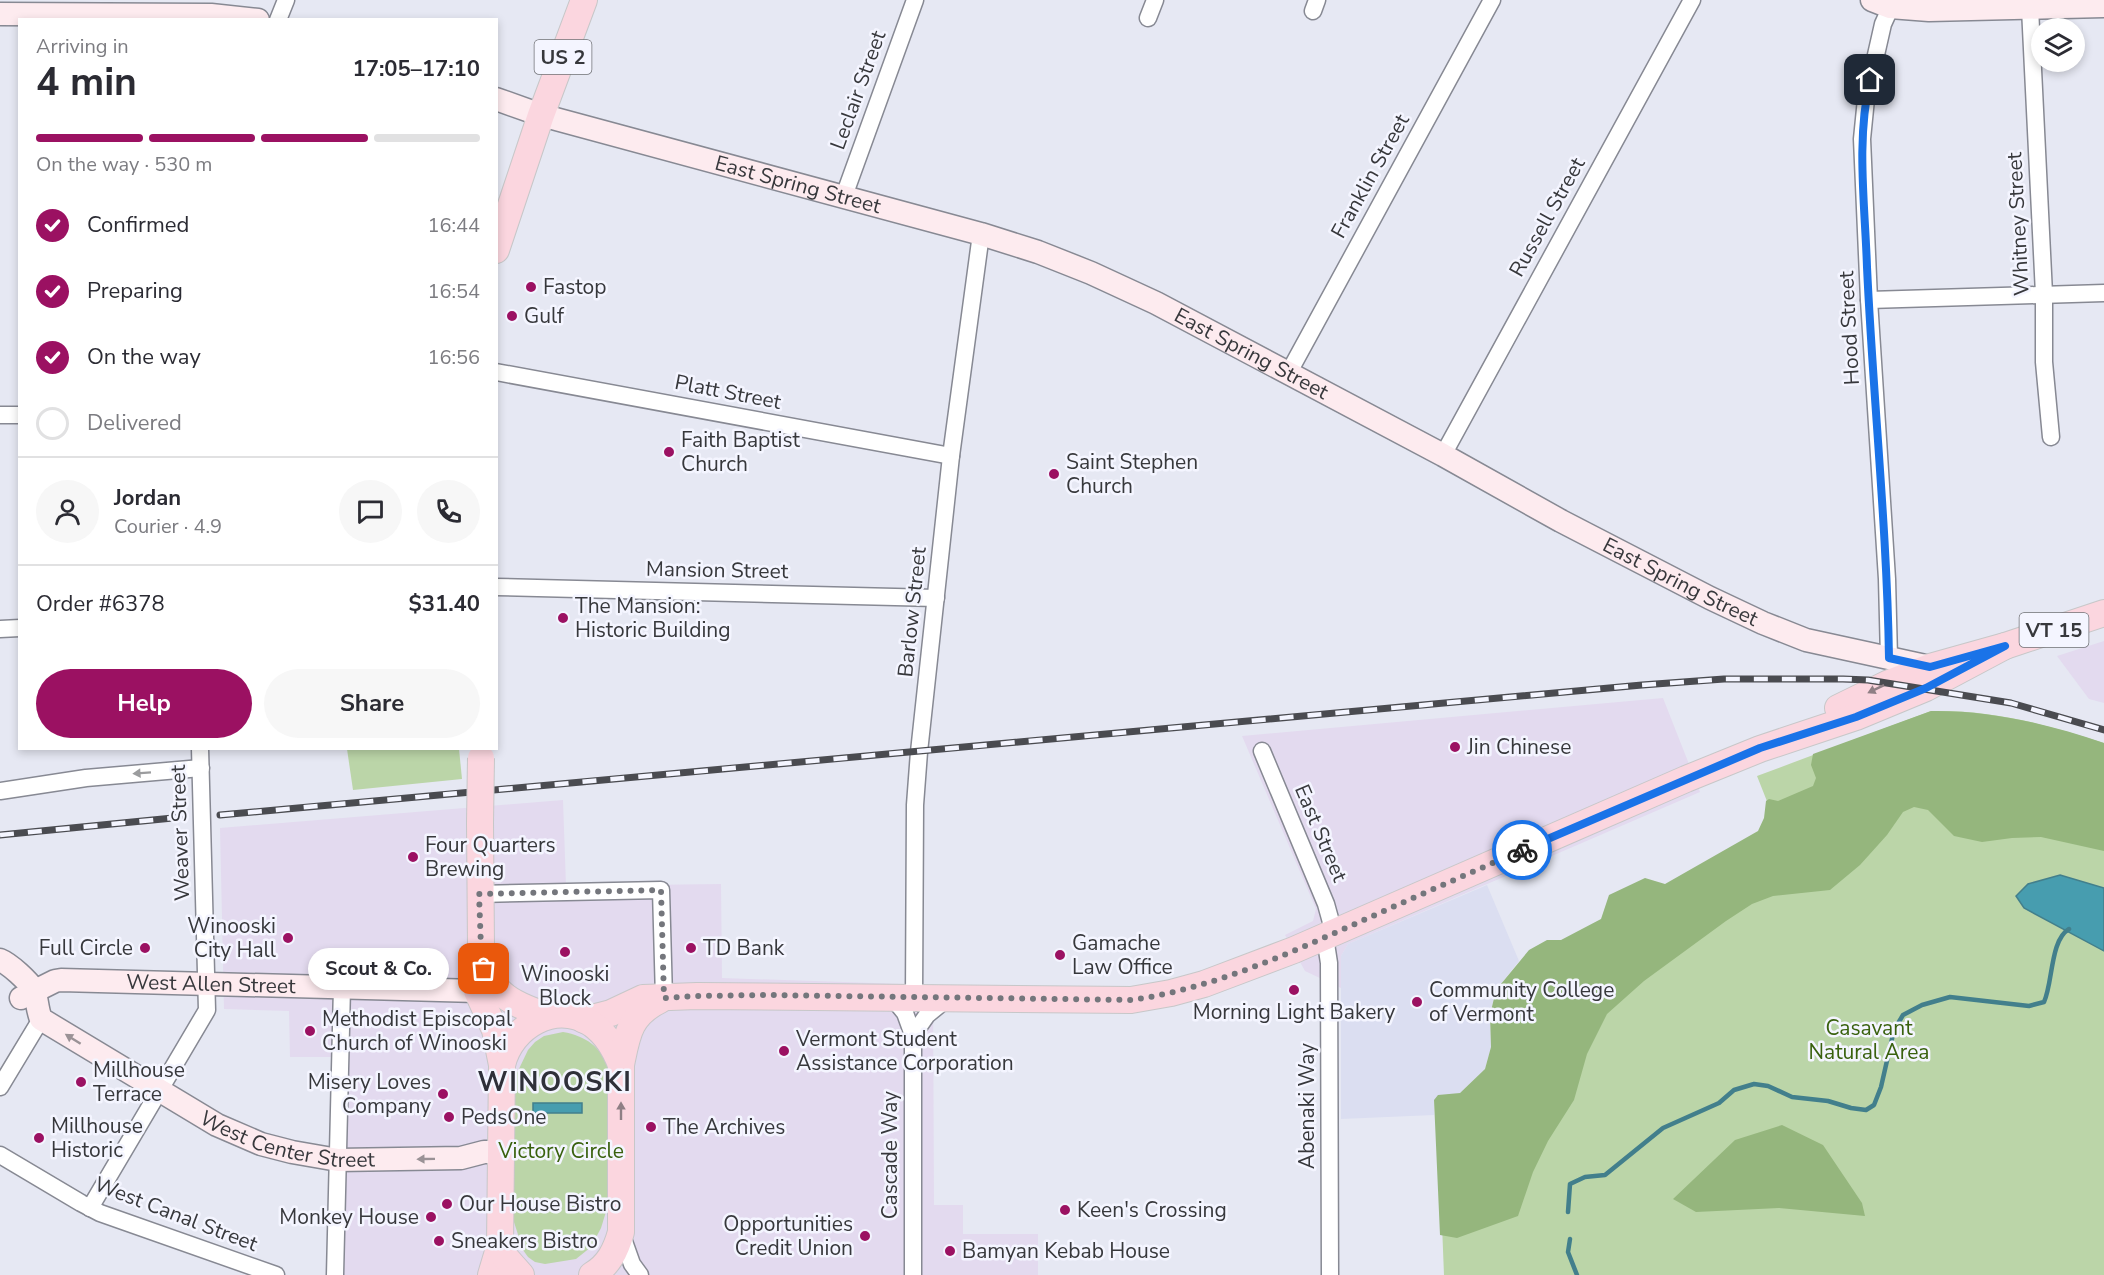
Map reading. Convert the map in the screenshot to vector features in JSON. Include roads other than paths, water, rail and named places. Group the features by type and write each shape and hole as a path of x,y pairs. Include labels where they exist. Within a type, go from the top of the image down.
{"main road":[{"name":"US 2","path":"498,244 541,115 584,0"},
{"name":"VT 15","path":"584,1020 611,1013 643,998 712,995 1107,1001 1146,998 1189,988 1219,979 1329,935 1760,748 1888,683 1930,667 2005,646 2104,613"},
{"name":"VT 15","path":"1760,748 1856,717 1926,688 2005,646"},
{"path":"481,753 479,894 481,948 477,990 495,1030 502,1065"},
{"path":"481,948 488,977 498,990 516,1003 547,1016"},
{"path":"592,1275 609,1260 621,1232 621,1065 627,1035 641,1013 664,998"},
{"path":"521,1275 505,1257 500,1245 493,1152 502,1065 512,1041 528,1025 547,1016 565,1015 584,1020 606,1037 621,1065"},
{"path":"491,1275 500,1245"}],"street":[{"path":"279,18 286,0"},
{"name":"Leclair Street","path":"844,196 915,0"},
{"path":"1148,18 1155,0"},
{"name":"Franklin Street","path":"1288,374 1492,0"},
{"name":"Russell Street","path":"1443,455 1692,0"},
{"path":"1885,2 1950,10 2104,6"},
{"name":"Hood Street","path":"1885,2 1883,24 1866,99 1862,139 1869,300 1887,579 1889,658"},
{"name":"Whitney Street","path":"2030,8 2044,294 2044,362 2051,437"},
{"path":"0,14 211,15 239,18"},
{"name":"East Spring Street","path":"498,100 541,115 981,234 1081,269 1156,303 1443,455 1561,521 1763,623 1806,640 1930,667"},
{"name":"Barlow Street","path":"903,997 915,804 936,598 951,456 981,234"},
{"path":"1869,300 2104,293"},
{"name":"Platt Street","path":"498,372 951,456"},
{"path":"0,415 18,415"},
{"name":"Mansion Street","path":"498,587 936,598"},
{"path":"0,628 18,628"},
{"name":"Weaver Street","path":"90,1208 207,1010 200,750"},
{"name":"East Street","path":"1262,751 1326,904 1329,935"},
{"path":"0,791 86,778 201,768"},
{"path":"479,894 661,890 664,998"},
{"name":"Abenaki Way","path":"1329,935 1330,1275"},
{"path":"0,960 7,963 33,1004"},
{"path":"0,975 33,1004"},
{"name":"West Allen Street","path":"33,1004 55,981 61,980 477,990"},
{"path":"336,1275 342,987"},
{"name":"Cascade Way","path":"903,997 905,1013 913,1035 913,1275"},
{"path":"913,1035 927,1015 950,997"},
{"path":"0,1087 33,1004"},
{"name":"West Center Street","path":"33,1004 159,1091 217,1125 261,1144 338,1160 461,1158 493,1152"},
{"name":"West Canal Street","path":"0,1155 90,1208 276,1275"},
{"path":"621,1232 632,1264 640,1275"}],"water":[{"path":"2060,875 2104,888 2104,951 2024,908 2016,896 2028,884"},
{"path":"533,1103 582,1103 582,1113 533,1113"}],"waterway":[{"path":"1568,1212 1570,1184 1585,1177 1605,1175 1663,1128 1719,1103 1734,1090 1754,1084 1768,1086 1792,1097 1828,1101 1866,1110 1874,1105 1881,1087 1894,1030 1903,1015 1922,1005 1950,997 2029,1006 2044,1002 2058,942 2069,929"},
{"path":"1570,1239 1568,1252 1577,1275"}],"railway":[{"path":"220,815 1724,679 1868,680 2011,703 2104,730"},
{"path":"0,835 183,817"}],"place":[{"name":"Fastop","path":"531,287"},
{"name":"Gulf","path":"512,316"},
{"name":"Faith Baptist Church","path":"669,452"},
{"name":"Saint Stephen Church","path":"1054,474"},
{"name":"The Mansion: Historic Building","path":"563,618"},
{"name":"Jin Chinese","path":"1455,747"},
{"name":"Four Quarters Brewing","path":"413,857"},
{"name":"Winooski City Hall","path":"288,938"},
{"name":"Full Circle","path":"145,948"},
{"name":"TD Bank","path":"691,948"},
{"name":"Winooski Block","path":"565,952"},
{"name":"Gamache Law Office","path":"1060,955"},
{"name":"Scout & Co.","path":"484,969"},
{"name":"Morning Light Bakery","path":"1294,990"},
{"name":"Community College of Vermont","path":"1417,1002"},
{"name":"Methodist Episcopal Church of Winooski","path":"310,1031"},
{"name":"Vermont Student Assistance Corporation","path":"784,1051"},
{"name":"Millhouse Terrace","path":"81,1082"},
{"name":"Misery Loves Company","path":"443,1094"},
{"name":"PedsOne","path":"449,1117"},
{"name":"The Archives","path":"651,1127"},
{"name":"Millhouse Historic","path":"39,1138"},
{"name":"Our House Bistro","path":"447,1204"},
{"name":"Keen's Crossing","path":"1065,1210"},
{"name":"Monkey House","path":"431,1217"},
{"name":"Opportunities Credit Union","path":"865,1236"},
{"name":"Sneakers Bistro","path":"439,1241"},
{"name":"Bamyan Kebab House","path":"950,1251"}],"district":[{"name":"WINOOSKI","path":"555,1082"}],"park label":[{"name":"Casavant Natural Area","path":"1869,1040"},
{"name":"Victory Circle","path":"561,1151"}]}
